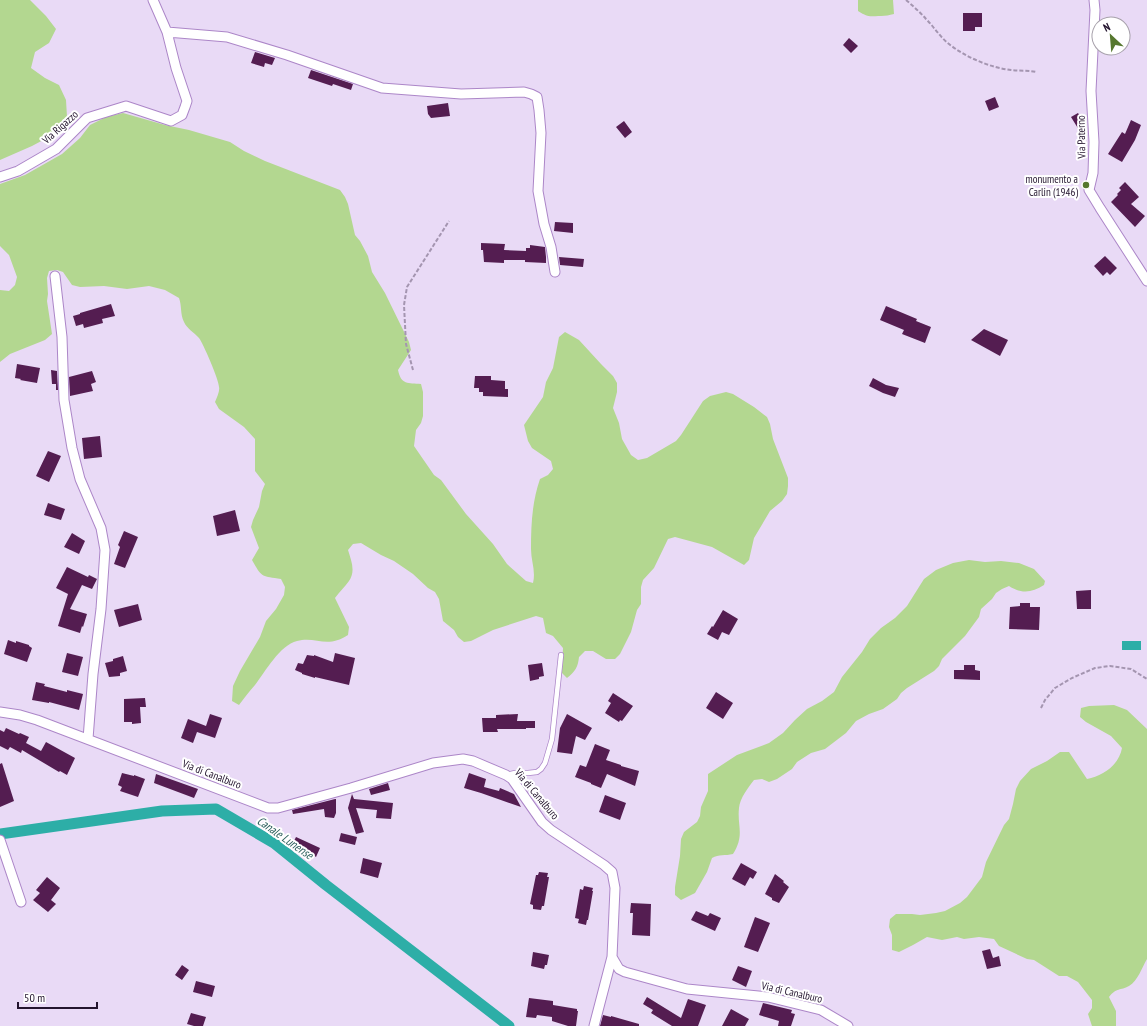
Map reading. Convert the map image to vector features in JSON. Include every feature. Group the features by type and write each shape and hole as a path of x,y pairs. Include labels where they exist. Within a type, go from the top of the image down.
{"street":[{"name":"Via Rigazzo","path":"0,177 18,171 56,149 87,118 126,106 170,121 182,115 187,101 176,68 167,32 153,0"},
{"name":"Via Paterno","path":"1094,0 1095,10 1091,91 1094,142 1093,173 1090,190 1147,281"},
{"path":"167,32 227,37 287,54 382,88 461,94 524,92 537,97 541,133 538,191 544,224 551,247 555,272"},
{"path":"55,276 62,337 64,400 72,448 80,479 101,528 105,550 101,609 93,674 88,739"},
{"name":"Via di Canalburo","path":"0,712 20,715 37,720 268,808 278,808 433,763 463,759 473,761 512,779 542,822 551,830 604,865 612,872 615,888 612,957 619,969 687,989 768,997 821,1010 848,1026"},
{"path":"0,840 21,902"},
{"path":"594,1026 612,957"}],"lane":[{"path":"506,775 537,772 545,763 552,739 561,655"}],"path":[{"path":"906,0 925,18 948,44 961,52 980,62 997,67 1036,72"},
{"path":"413,370 406,344 404,305 407,287 449,221"},
{"path":"1041,708 1045,700 1055,688 1072,678 1095,668 1110,666 1131,669 1147,679"}],"shaded area":[{"path":"0,0 30,0 46,16 56,29 49,43 35,52 31,68 45,78 59,85 66,100 67,117 60,131 32,146 0,160"},
{"path":"858,0 893,0 894,14 884,16 865,15 858,11"},
{"path":"123,113 230,142 244,151 265,161 340,190 348,204 355,235 368,256 372,272 385,293 409,342 411,350 398,370 403,381 421,384 423,392 423,416 421,423 416,430 414,446 434,475 441,480 466,514 493,544 507,564 526,581 533,583 534,579 531,540 532,514 535,496 540,479 548,475 553,469 551,461 532,448 528,441 524,425 543,397 546,382 553,368 559,337 565,332 579,340 613,376 617,383 617,392 613,408 619,423 622,439 631,455 638,460 647,458 676,441 703,401 710,396 726,392 733,394 767,417 773,439 788,478 787,494 782,501 770,511 754,538 749,560 744,565 712,547 675,537 668,539 654,568 643,580 641,587 641,604 637,610 631,632 620,654 615,659 606,659 593,651 585,651 579,657 576,669 567,678 562,673 563,648 553,636 546,633 543,618 536,616 493,630 471,641 464,642 458,637 454,630 443,621 439,599 435,592 394,561 361,543 353,544 348,550 353,569 351,577 335,598 349,627 348,635 341,639 328,642 304,640 291,644 279,653 273,660 239,705 232,701 233,686 260,637 266,621 276,609 284,595 285,587 281,579 266,576 260,573 252,560 259,548 251,527 259,507 265,484 255,471 255,439 244,427 219,409 215,402 219,389 216,377 201,341 184,322 179,298 165,290 149,286 127,289 104,286 80,287 72,285 63,272 57,270 49,271 47,278 47,301 52,334 45,340 10,354 0,362 0,290 9,291 15,285 17,277 9,255 0,246 0,184 25,175 62,154 80,138 90,125 106,117"},
{"path":"969,560 1019,563 1034,569 1045,581 1044,585 1035,590 1026,592 1013,589 1009,586 996,593 981,609 979,617 965,636 942,659 939,666 934,671 907,688 897,699 883,709 856,721 846,733 825,749 811,753 797,762 792,769 777,779 769,782 762,779 754,780 745,793 740,804 740,836 733,854 712,858 707,872 695,893 681,900 675,895 681,839 684,832 697,822 700,816 701,807 708,791 708,774 737,755 769,743 783,733 807,709 822,701 834,692 842,677 862,652 870,639 907,606 924,579 936,570 953,563"},
{"path":"1122,641 1141,641 1141,650 1122,650"},
{"path":"1114,705 1127,710 1147,729 1147,959 1132,984 1116,990 1109,997 1116,1011 1116,1026 1092,1026 1088,1014 1092,1008 1092,1000 1078,982 1067,976 1059,976 1034,960 1027,959 999,946 994,939 979,937 964,939 957,937 942,940 927,937 899,952 892,950 892,935 889,927 890,919 896,914 920,915 945,911 960,903 967,897 982,877 986,862 1004,825 1009,819 1016,789 1020,781 1031,769 1060,752 1069,752 1087,779 1093,778 1109,769 1118,760 1122,748 1111,736 1080,717 1081,708 1089,706"}],"building":[{"path":"963,13 982,13 982,27 975,27 975,31 963,31"},
{"path":"849,38 858,46 851,53 843,45"},
{"path":"255,52 275,58 272,65 265,63 264,67 251,63"},
{"path":"311,70 353,84 351,90 333,84 332,86 308,78"},
{"path":"995,97 999,107 989,111 985,101"},
{"path":"448,103 450,116 431,118 428,114 427,106"},
{"path":"1078,113 1086,126 1079,130 1071,117"},
{"path":"1131,120 1141,125 1135,140 1122,162 1108,154 1122,132 1125,134"},
{"path":"624,121 632,132 625,138 616,127"},
{"path":"1125,182 1139,197 1131,204 1145,216 1135,227 1111,202 1118,195 1117,194 1121,190 1119,188"},
{"path":"555,222 573,223 573,233 554,231"},
{"path":"481,243 505,244 504,250 526,251 526,248 530,248 530,245 545,247 546,263 525,262 525,260 504,260 504,263 484,262"},
{"path":"1105,256 1117,268 1110,275 1107,272 1103,276 1094,266"},
{"path":"559,257 584,259 583,267 560,265"},
{"path":"111,304 115,316 102,319 103,323 84,328 83,324 76,326 73,316"},
{"path":"886,306 917,319 916,321 931,327 925,343 902,334 904,330 880,320"},
{"path":"984,329 1008,340 1000,356 971,340"},
{"path":"17,364 40,368 37,383 15,378"},
{"path":"51,370 57,371 58,390 56,390 56,384 52,384"},
{"path":"92,371 96,382 91,384 93,391 70,396 69,377"},
{"path":"475,376 491,376 491,380 505,381 505,389 508,389 508,397 483,396 483,392 479,392 479,388 474,388"},
{"path":"873,378 886,385 899,388 895,397 869,386"},
{"path":"100,436 102,457 84,459 82,438"},
{"path":"48,451 61,456 49,482 36,476"},
{"path":"48,503 65,509 61,520 44,515"},
{"path":"235,510 240,531 217,536 213,516"},
{"path":"124,531 138,537 125,568 114,564 120,547 118,545"},
{"path":"72,533 85,541 79,554 64,547"},
{"path":"67,567 88,577 89,575 97,579 92,589 82,585 70,609 87,614 80,633 58,626 68,594 56,588"},
{"path":"1091,590 1091,609 1077,609 1076,591"},
{"path":"1020,603 1030,603 1030,607 1040,607 1039,630 1009,629 1010,607 1020,606"},
{"path":"138,604 142,620 119,627 114,610"},
{"path":"723,610 738,619 729,635 722,632 718,640 707,634"},
{"path":"8,640 29,645 32,648 27,662 4,654"},
{"path":"67,653 83,657 78,676 62,672"},
{"path":"335,653 355,658 349,685 315,678 295,670 298,663 303,664 307,655 314,655 333,662"},
{"path":"123,656 127,671 120,673 120,676 109,677 105,663"},
{"path":"542,663 544,676 530,681 528,665"},
{"path":"964,665 975,665 975,670 980,671 980,680 954,679 954,670 964,670"},
{"path":"36,682 45,684 44,686 67,692 67,690 83,694 79,710 49,702 32,700"},
{"path":"716,692 733,703 723,719 706,708"},
{"path":"613,693 633,706 622,721 620,720 619,722 605,713 611,703 608,701"},
{"path":"145,698 146,707 140,707 141,723 132,724 132,722 124,722 124,699"},
{"path":"210,714 222,718 215,738 197,732 193,743 181,738 188,719 206,726"},
{"path":"518,714 517,721 535,721 535,728 497,729 498,732 483,732 482,718 496,718 496,715"},
{"path":"567,714 592,728 585,740 576,736 572,754 557,752 560,728"},
{"path":"6,728 29,737 26,743 41,751 46,742 75,758 67,775 60,771 59,772 22,750 21,753 10,747 8,750 0,746 0,730 4,732"},
{"path":"595,744 610,750 606,760 639,771 635,786 607,774 601,788 575,777 580,765 586,767"},
{"path":"2,763 14,801 0,807 0,764"},
{"path":"122,773 145,779 138,797 120,791 122,787 118,785"},
{"path":"469,773 486,779 484,787 499,791 500,788 514,794 521,807 464,788"},
{"path":"156,774 198,789 194,798 154,783"},
{"path":"388,783 390,790 371,795 369,789"},
{"path":"352,794 354,799 393,803 391,819 376,818 377,810 356,808 364,832 356,834 348,808"},
{"path":"605,795 626,803 620,820 599,812"},
{"path":"336,799 336,813 334,818 325,817 324,809 293,814 292,810"},
{"path":"341,833 357,837 355,845 339,841"},
{"path":"296,837 320,848 316,857 294,841"},
{"path":"363,858 382,863 378,878 360,873"},
{"path":"741,863 757,872 753,879 750,877 745,886 732,879"},
{"path":"539,872 548,873 547,877 549,877 544,906 542,906 541,910 533,909 533,905 530,904 536,875 538,875"},
{"path":"775,874 789,887 779,903 772,900 772,898 765,894"},
{"path":"47,877 60,888 51,900 56,904 48,912 33,900 40,893 36,890"},
{"path":"584,886 593,888 586,925 578,923 579,919 575,918 580,889 583,890"},
{"path":"631,903 651,904 650,936 632,935 633,913 630,913"},
{"path":"696,911 708,916 710,913 721,918 715,931 691,920"},
{"path":"755,917 770,923 758,952 744,947"},
{"path":"990,949 993,958 999,956 1001,966 987,969 982,951"},
{"path":"533,952 549,955 547,965 545,965 544,969 531,966"},
{"path":"182,965 189,970 182,980 175,975"},
{"path":"738,966 752,971 746,987 732,980"},
{"path":"196,981 215,986 212,997 193,992"},
{"path":"647,997 681,1018 688,999 706,1005 698,1026 672,1026 651,1013 653,1010 643,1004"},
{"path":"529,998 553,1001 553,1005 577,1009 576,1026 568,1026 552,1021 552,1017 537,1015 536,1018 526,1017"},
{"path":"763,1003 792,1010 791,1013 795,1014 791,1026 778,1026 779,1021 759,1015"},
{"path":"731,1009 749,1019 745,1026 722,1026"},
{"path":"191,1013 206,1017 203,1026 187,1024"},
{"path":"603,1015 639,1024 639,1026 600,1026"}],"waterway":[{"name":"Canale Lunense","path":"0,834 162,811 216,809 274,843 509,1026"}],"place":[{"name":"monumento a Carlin (1946)","path":"1086,185"}]}
